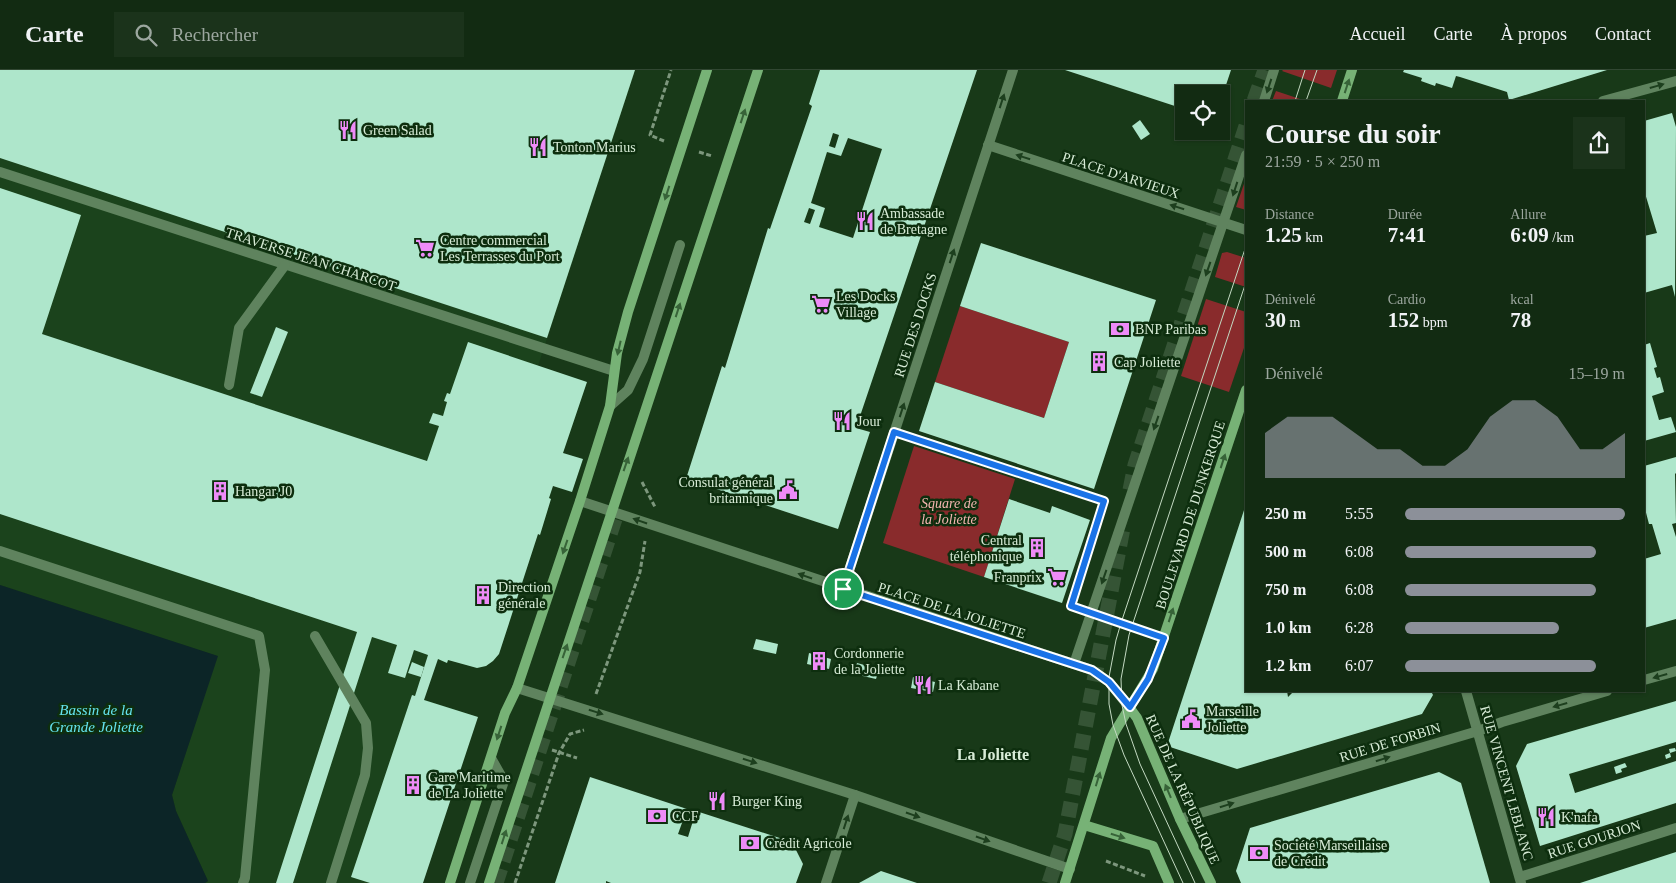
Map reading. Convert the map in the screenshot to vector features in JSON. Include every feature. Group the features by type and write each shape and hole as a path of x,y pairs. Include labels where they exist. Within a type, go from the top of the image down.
{"street":[{"path":"450,883 505,713 517,688 580,501 610,406 614,371 628,312 707,70"},
{"path":"489,883 758,70"},
{"name":"RUE DES DOCKS","path":"843,589 1013,70"},
{"path":"1264,100 1274,70"},
{"path":"1342,100 1352,70"},
{"path":"1607,100 1676,81"},
{"name":"PLACE D'ARVIEUX","path":"988,145 1245,230"},
{"path":"1074,664 1245,158"},
{"name":"TRAVERSE JEAN CHARCOT","path":"0,172 614,371"},
{"path":"610,406 628,390 643,360 680,244"},
{"path":"229,385 239,328 285,265"},
{"name":"BOULEVARD DE DUNKERQUE","path":"1066,883 1111,738 1148,679 1164,638 1245,393"},
{"name":"PLACE DE LA JOLIETTE","path":"580,501 1092,670 1104,678 1130,707"},
{"path":"0,551 259,636 265,670 243,883"},
{"path":"315,636 366,723 368,748 365,775 331,883"},
{"path":"1645,680 1676,671"},
{"path":"517,688 855,795 1070,869"},
{"name":"RUE VINCENT LEBLANC","path":"1466,692 1520,880"},
{"name":"RUE DE FORBIN","path":"1180,819 1604,692"},
{"name":"RUE DE LA RÉPUBLIQUE","path":"1130,707 1142,728 1180,819 1210,883"},
{"path":"470,883 504,781 491,758"},
{"path":"826,883 855,795"},
{"path":"1084,825 1153,846 1169,883"},
{"name":"RUE GOURJON","path":"1520,880 1676,828"}],"path":[{"path":"650,135 671,70"},
{"path":"894,432 1104,501 1071,606 1164,638"},
{"path":"644,474 642,482 656,509"},
{"path":"592,702 640,572 646,538"},
{"path":"515,883 559,753 570,734 587,728"},
{"path":"547,748 577,758"},
{"path":"1106,862 1146,876"}],"shaded area":[{"path":"0,70 635,70 538,366 587,382 563,453 558,455 549,498 551,499 540,535 538,534 499,654 493,661 486,666 477,668 449,660 447,663 429,656 416,697 478,717 370,883 205,883 208,881 176,811 172,795 217,656 0,585"}],"green space":[{"path":"1283,70 1337,70 1331,88"},
{"path":"1276,91 1303,100 1272,100"},
{"path":"1245,181 1245,210 1236,207"},
{"path":"1227,252 1245,258 1245,287 1215,277 1222,253"},
{"path":"1206,299 1245,312 1245,345 1229,392 1181,376"},
{"path":"960,306 1069,342 1044,418 935,382"},
{"name":"Square de la Joliette","path":"914,446 1015,479 984,577 883,543"}],"water":[{"name":"Bassin de la Grande Joliette","path":"0,585 218,656 172,795 176,811 208,881 205,883 0,883"}],"building":[{"name":"Centre commercial Les Terrasses du Port","path":"0,70 635,70 547,338 0,158"},
{"name":"Les Docks Village","path":"820,70 977,70 856,428 870,432 838,529 686,479 722,366 725,368 768,228 770,229 812,106 809,104","holes":["833,133 839,135 835,148 829,146","848,138 882,149 853,238 819,227 825,208 811,203 827,152 841,156","809,208 815,210 810,224 804,222"]},
{"path":"1065,70 1231,70 1226,85 1175,85 1175,106"},
{"path":"1404,70 1607,70 1509,100 1507,92 1460,77 1456,76 1452,88 1436,83 1435,86 1421,81 1422,78 1403,72"},
{"path":"1672,113 1676,127 1675,297 1672,285 1645,293 1645,236 1657,233 1645,193 1645,121"},
{"path":"1140,120 1150,134 1141,140 1132,126"},
{"path":"0,188 81,215 42,334 427,461 439,426 429,423 433,413 443,416 447,402 444,401 447,393 450,394 468,342 587,382 563,453 583,459 572,492 553,486 540,535 538,534 499,654 486,666 477,668 448,660 447,663 438,659 424,700 478,717 423,883 370,883 351,877 412,695 415,696 428,655 414,650 405,678 388,673 397,645 372,637 293,883 276,883 357,632 0,514"},
{"name":"Cap Joliette","path":"981,243 1156,300 1094,489 919,431 935,382 1044,418 1069,342 960,306"},
{"path":"276,327 288,332 262,397 250,393"},
{"path":"1650,343 1657,367 1654,368 1657,378 1660,377 1664,392 1652,396 1659,420 1671,417 1676,432 1645,441 1645,345"},
{"path":"1676,457 1676,523 1672,524 1676,537 1676,619 1645,628 1645,559 1661,554 1652,524 1649,524 1645,509 1645,466"},
{"name":"Central téléphonique","path":"1009,499 1050,513 1052,506 1090,520 1062,603 984,577"},
{"path":"1245,507 1245,692 1287,692 1288,697 1293,692 1432,692 1433,695 1422,714 1237,769 1167,746"},
{"path":"756,639 778,644 776,654 753,649"},
{"name":"Cordonnerie de la Joliette","path":"809,653 831,659 829,669 807,664"},
{"path":"412,662 424,667 421,677 408,673"},
{"path":"857,663 879,669 876,679 854,674"},
{"name":"La Kabane","path":"913,677 935,682 933,692 911,688"},
{"path":"1676,701 1676,742 1569,774 1575,793 1676,761 1676,803 1540,846 1516,766 1527,744"},
{"path":"1675,748 1676,751 1670,753 1669,749"},
{"path":"1670,753 1671,757 1666,759 1665,755"},
{"path":"1625,763 1627,767 1621,769 1622,772 1616,774 1614,767"},
{"path":"1439,772 1461,783 1490,883 1241,883 1236,871 1250,828"},
{"path":"590,777 687,809 678,834 688,837 696,811 792,842 803,864 796,883 611,883 606,881 606,883 555,883"},
{"path":"1676,852 1676,883 1580,883"},
{"path":"881,871 917,883 859,883"}],"tunnel":[{"path":"1254,100 1265,70"},
{"path":"1130,490 1135,465 1245,129"},
{"path":"496,883 616,516"},
{"path":"1049,883 1065,834 1124,523"}],"tram line":[{"path":"1295,100 1305,70"},
{"path":"1306,100 1317,70"},
{"path":"1183,883 1124,755 1113,725 1109,704 1109,677 1121,623 1245,249"},
{"path":"1195,883 1140,764 1126,724 1122,705 1121,679 1129,635 1245,285"}],"place":[{"name":"Green Salad","path":"348,130"},
{"name":"Tonton Marius","path":"538,147"},
{"name":"Ambassade de Bretagne","path":"865,221"},
{"name":"Centre commercial Les Terrasses du Port","path":"425,248"},
{"name":"Les Docks Village","path":"821,304"},
{"name":"BNP Paribas","path":"1120,329"},
{"name":"Cap Joliette","path":"1099,362"},
{"name":"Jour","path":"842,421"},
{"name":"Consulat général britannique","path":"788,490"},
{"name":"Hangar J0","path":"220,491"},
{"name":"Central téléphonique","path":"1037,548"},
{"name":"Franprix","path":"1057,577"},
{"name":"Direction générale","path":"483,595"},
{"name":"Cordonnerie de la Joliette","path":"819,661"},
{"name":"La Kabane","path":"923,685"},
{"name":"Marseille Joliette","path":"1191,719"},
{"name":"Gare Maritime de La Joliette","path":"413,785"},
{"name":"Burger King","path":"717,801"},
{"name":"CCF","path":"657,816"},
{"name":"K'nafa","path":"1546,817"},
{"name":"Crédit Agricole","path":"750,843"},
{"name":"Société Marseillaise de Crédit","path":"1259,853"}],"district":[{"name":"La Joliette","path":"993,754"}],"route":[{"path":"894,432 1104,501 1071,606 1164,638 1153,669 1130,707 1109,682 1092,670 843,589 894,432"}]}
